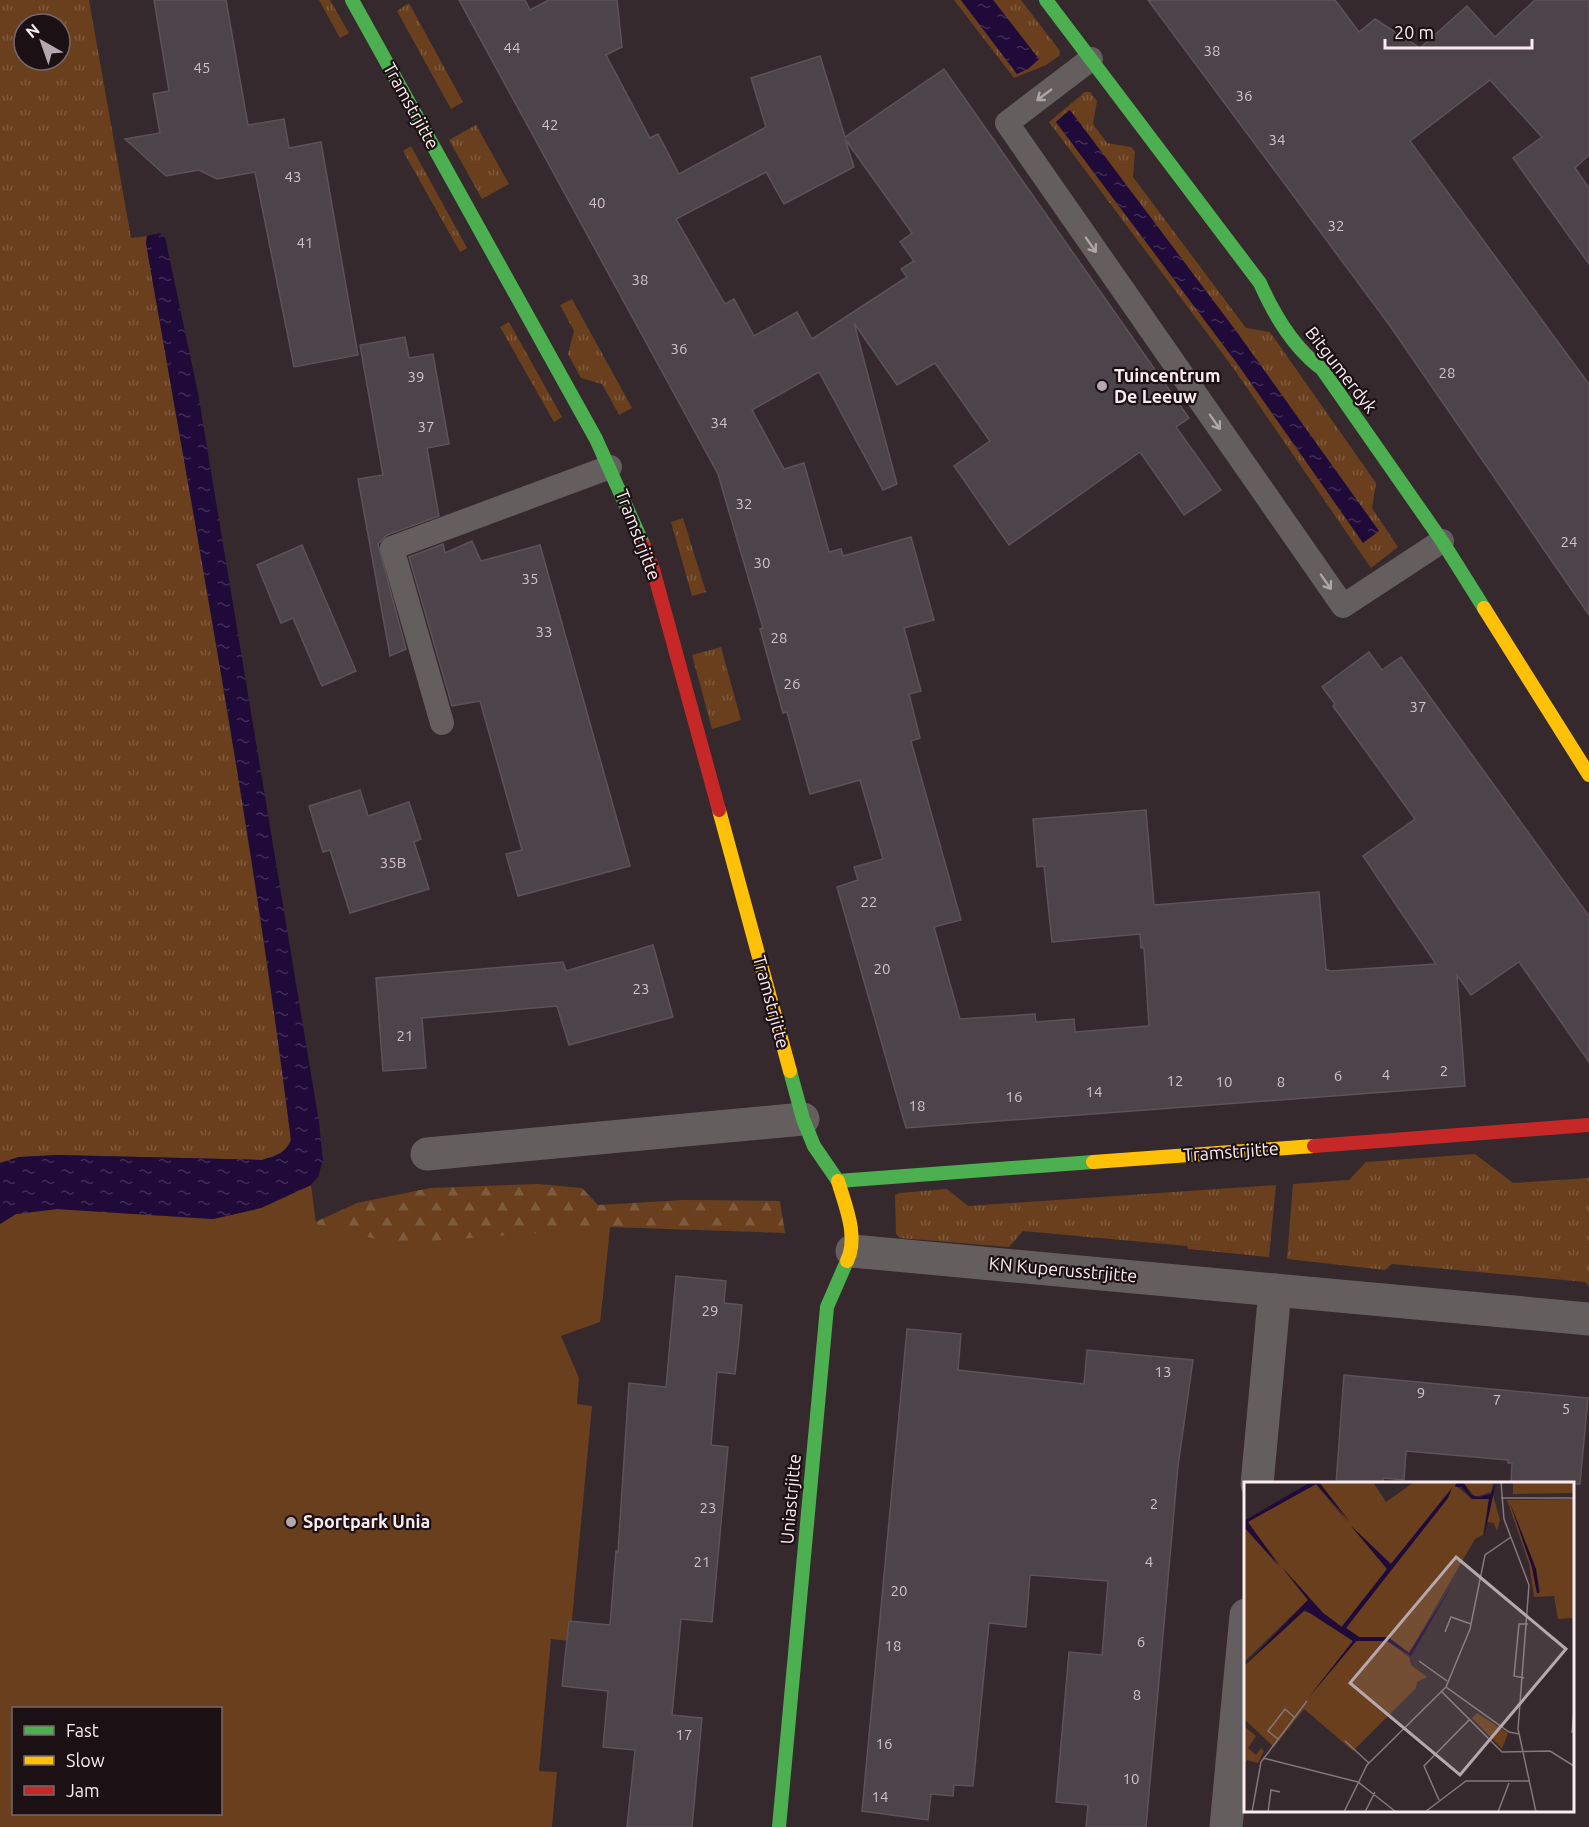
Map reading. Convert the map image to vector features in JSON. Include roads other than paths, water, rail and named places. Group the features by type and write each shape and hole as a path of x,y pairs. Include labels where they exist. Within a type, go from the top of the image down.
{"street":[{"name":"Tramstrjitte","path":"352,0 610,467 632,514 653,569 803,1119 814,1146 838,1181 1589,1125"},
{"name":"Bitgumerdyk","path":"1046,0 1260,283 1276,315 1305,356 1322,369 1442,541 1589,775"},
{"path":"427,1154 803,1119"},
{"path":"838,1181 849,1216 852,1251"},
{"name":"KN Kuperusstrjitte","path":"852,1251 1589,1319"},
{"name":"Uniastrjitte","path":"779,1827 827,1307 836,1281 852,1251"},
{"path":"1257,1482 1275,1290"},
{"path":"1226,1827 1244,1626"}],"lane":[{"path":"1091,59 1007,123 1342,606 1442,541"},
{"path":"442,723 392,548 610,467"}],"water":[{"path":"961,0 993,0 1039,59 1028,69 1017,74"},
{"path":"1070,110 1236,331 1379,531 1363,543 1239,366 1056,122"},
{"path":"160,233 165,237 198,393 319,1122 323,1160 318,1177 311,1185 261,1208 213,1219 57,1209 16,1214 0,1224 0,1163 19,1157 58,1155 262,1160 283,1151 291,1140 243,803 146,243 147,236"}],"place":[{"name":"Tuincentrum De Leeuw","path":"1102,386"},
{"name":"Sportpark Unia","path":"291,1522"}]}
